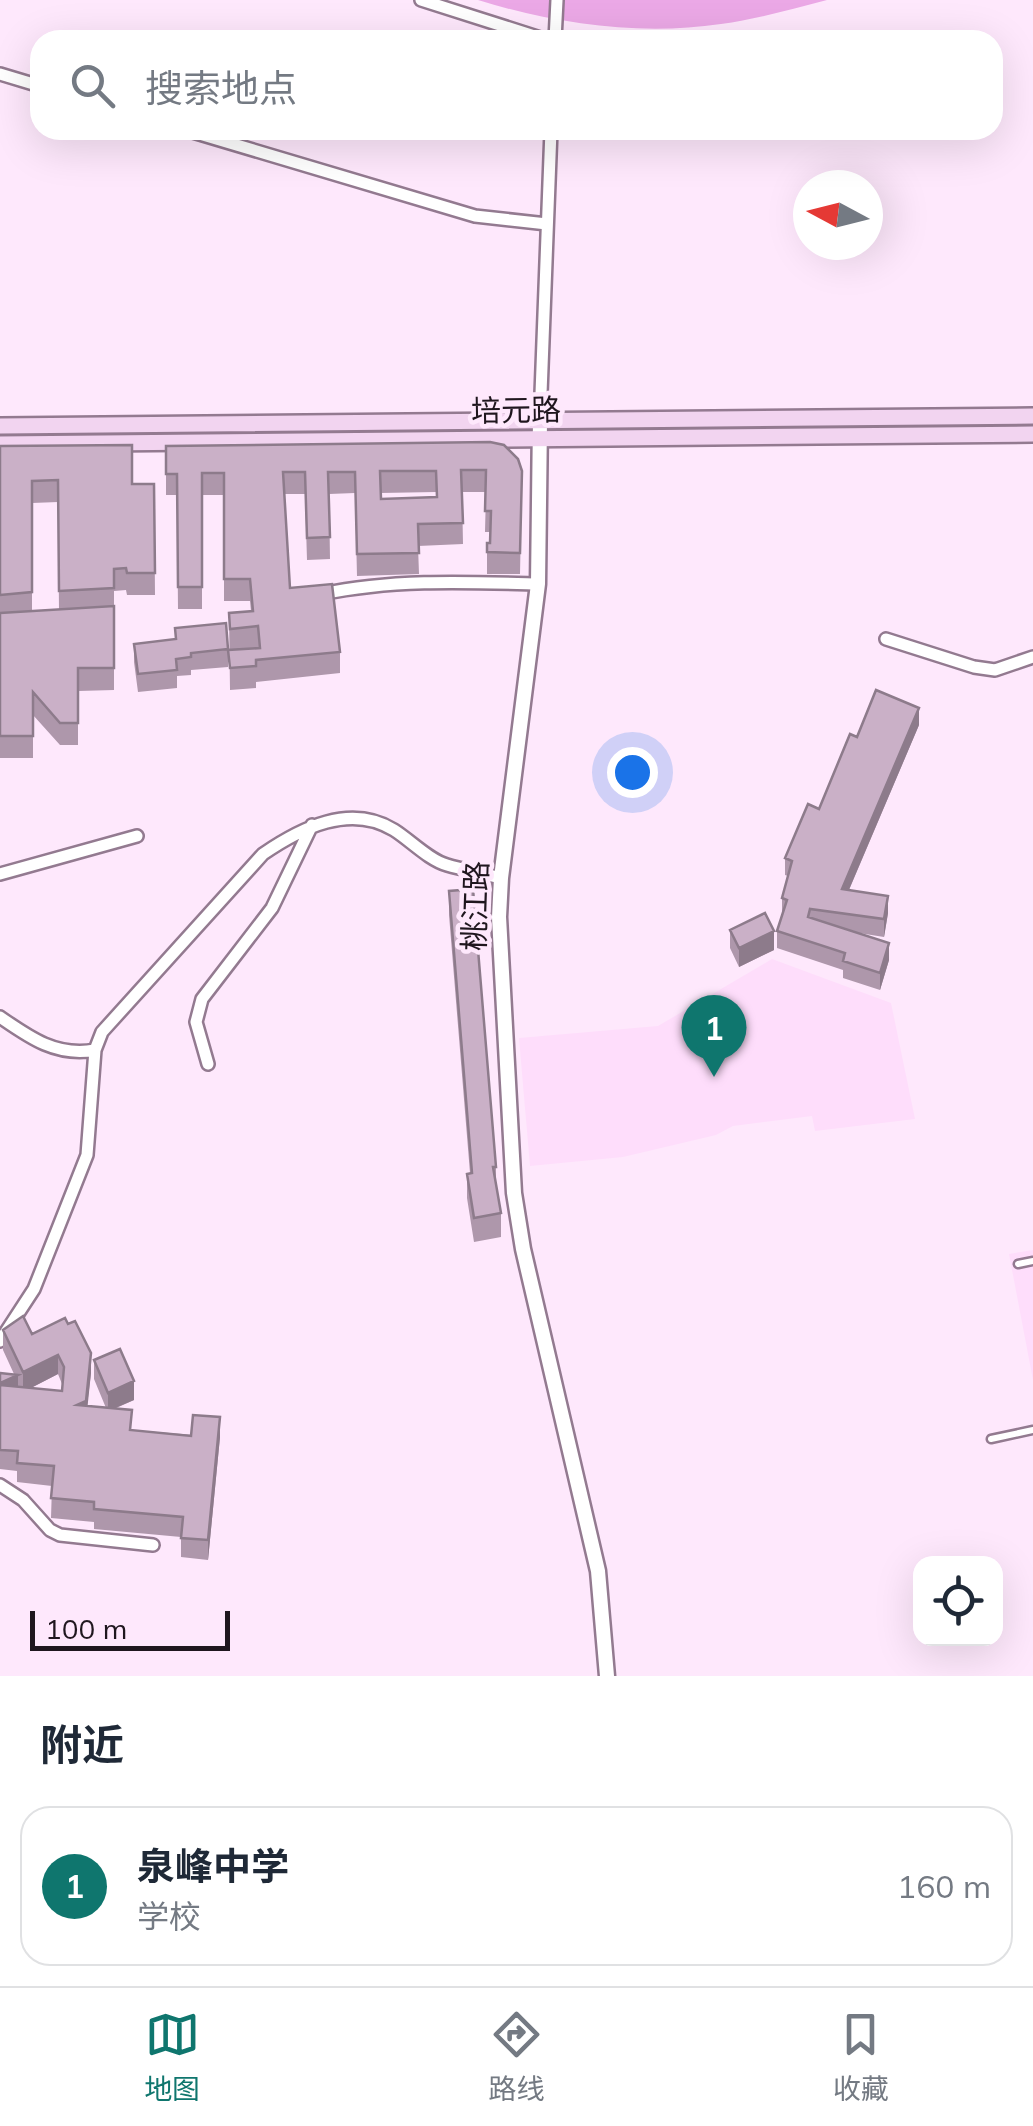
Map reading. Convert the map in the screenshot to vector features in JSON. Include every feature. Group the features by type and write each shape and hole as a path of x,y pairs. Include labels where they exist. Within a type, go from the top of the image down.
{"main road":[{"name":"培元路","path":"0,426 1033,416"},
{"name":"培元路","path":"0,444 1033,434"}],"street":[{"path":"421,0 530,30"},
{"path":"553,30 557,0"},
{"path":"0,74 30,83"},
{"path":"220,140 476,216 548,224"},
{"name":"桃江路","path":"551,140 538,584 499,916 514,1193 598,1571 607,1676"},
{"path":"303,598 354,587 462,582 538,584"},
{"path":"886,639 995,670 1033,656"},
{"path":"0,1341 34,1288 87,1154 95,1050 102,1032 263,854 296,831 355,818 391,828 445,865 501,878"},
{"path":"208,1064 196,1022 202,999 272,908 312,825"},
{"path":"0,874 138,836"},
{"path":"0,1018 31,1039 67,1053 95,1050"},
{"path":"0,1485 23,1500 50,1530 60,1535 153,1545"}],"lane":[{"path":"1018,1264 1033,1261"},
{"path":"990,1438 1033,1430"}],"shaded area":[{"path":"478,0 827,0 734,22 660,29 598,26 537,16"},
{"path":"772,959 891,1003 915,1119 815,1131 812,1116 733,1126 716,1135 623,1157 530,1166 519,1038 658,1026"},
{"path":"1033,1250 1033,1380 1009,1254"}],"building":[{"path":"490,442 504,445 518,459 522,471 520,553 487,552 491,511 485,511 486,470 461,470 463,523 418,524 419,553 357,554 355,472 328,472 330,537 307,538 305,472 283,472 290,588 332,584 340,652 256,660 256,666 230,668 228,650 260,648 258,626 230,629 229,613 253,611 250,579 224,579 224,473 202,473 202,587 178,587 177,474 166,474 166,446","holes":["380,471 436,471 437,497 381,499"]},
{"path":"132,445 132,484 154,484 155,573 114,569 114,588 59,591 58,480 32,481 32,592 0,595 0,446"},
{"path":"114,606 114,668 78,668 78,723 60,723 33,692 33,736 0,736 0,613"},
{"path":"226,623 228,649 191,653 191,657 176,659 177,670 138,674 134,644 176,639 175,628"},
{"path":"876,690 919,708 842,889 888,896 884,919 810,909 808,917 889,943 880,973 843,961 845,953 777,931 787,900 782,898 792,861 785,858 808,804 819,809 850,734 857,737"},
{"path":"473,889 493,1167 501,1213 474,1218 467,1174 472,1173 449,891"},
{"path":"765,913 774,931 739,948 730,930"},
{"path":"23,1316 32,1334 65,1318 68,1324 75,1321 91,1353 86,1401 77,1405 132,1410 130,1430 191,1436 193,1415 220,1417 208,1540 181,1538 183,1517 94,1509 94,1502 51,1498 54,1466 17,1463 18,1451 0,1450 0,1385 62,1391 64,1367 58,1355 23,1372 3,1330"},
{"path":"120,1349 134,1381 108,1393 94,1360"},
{"path":"0,1373 18,1375 0,1383"}],"place":[{"name":"泉峰中学","path":"714,1077"}]}
